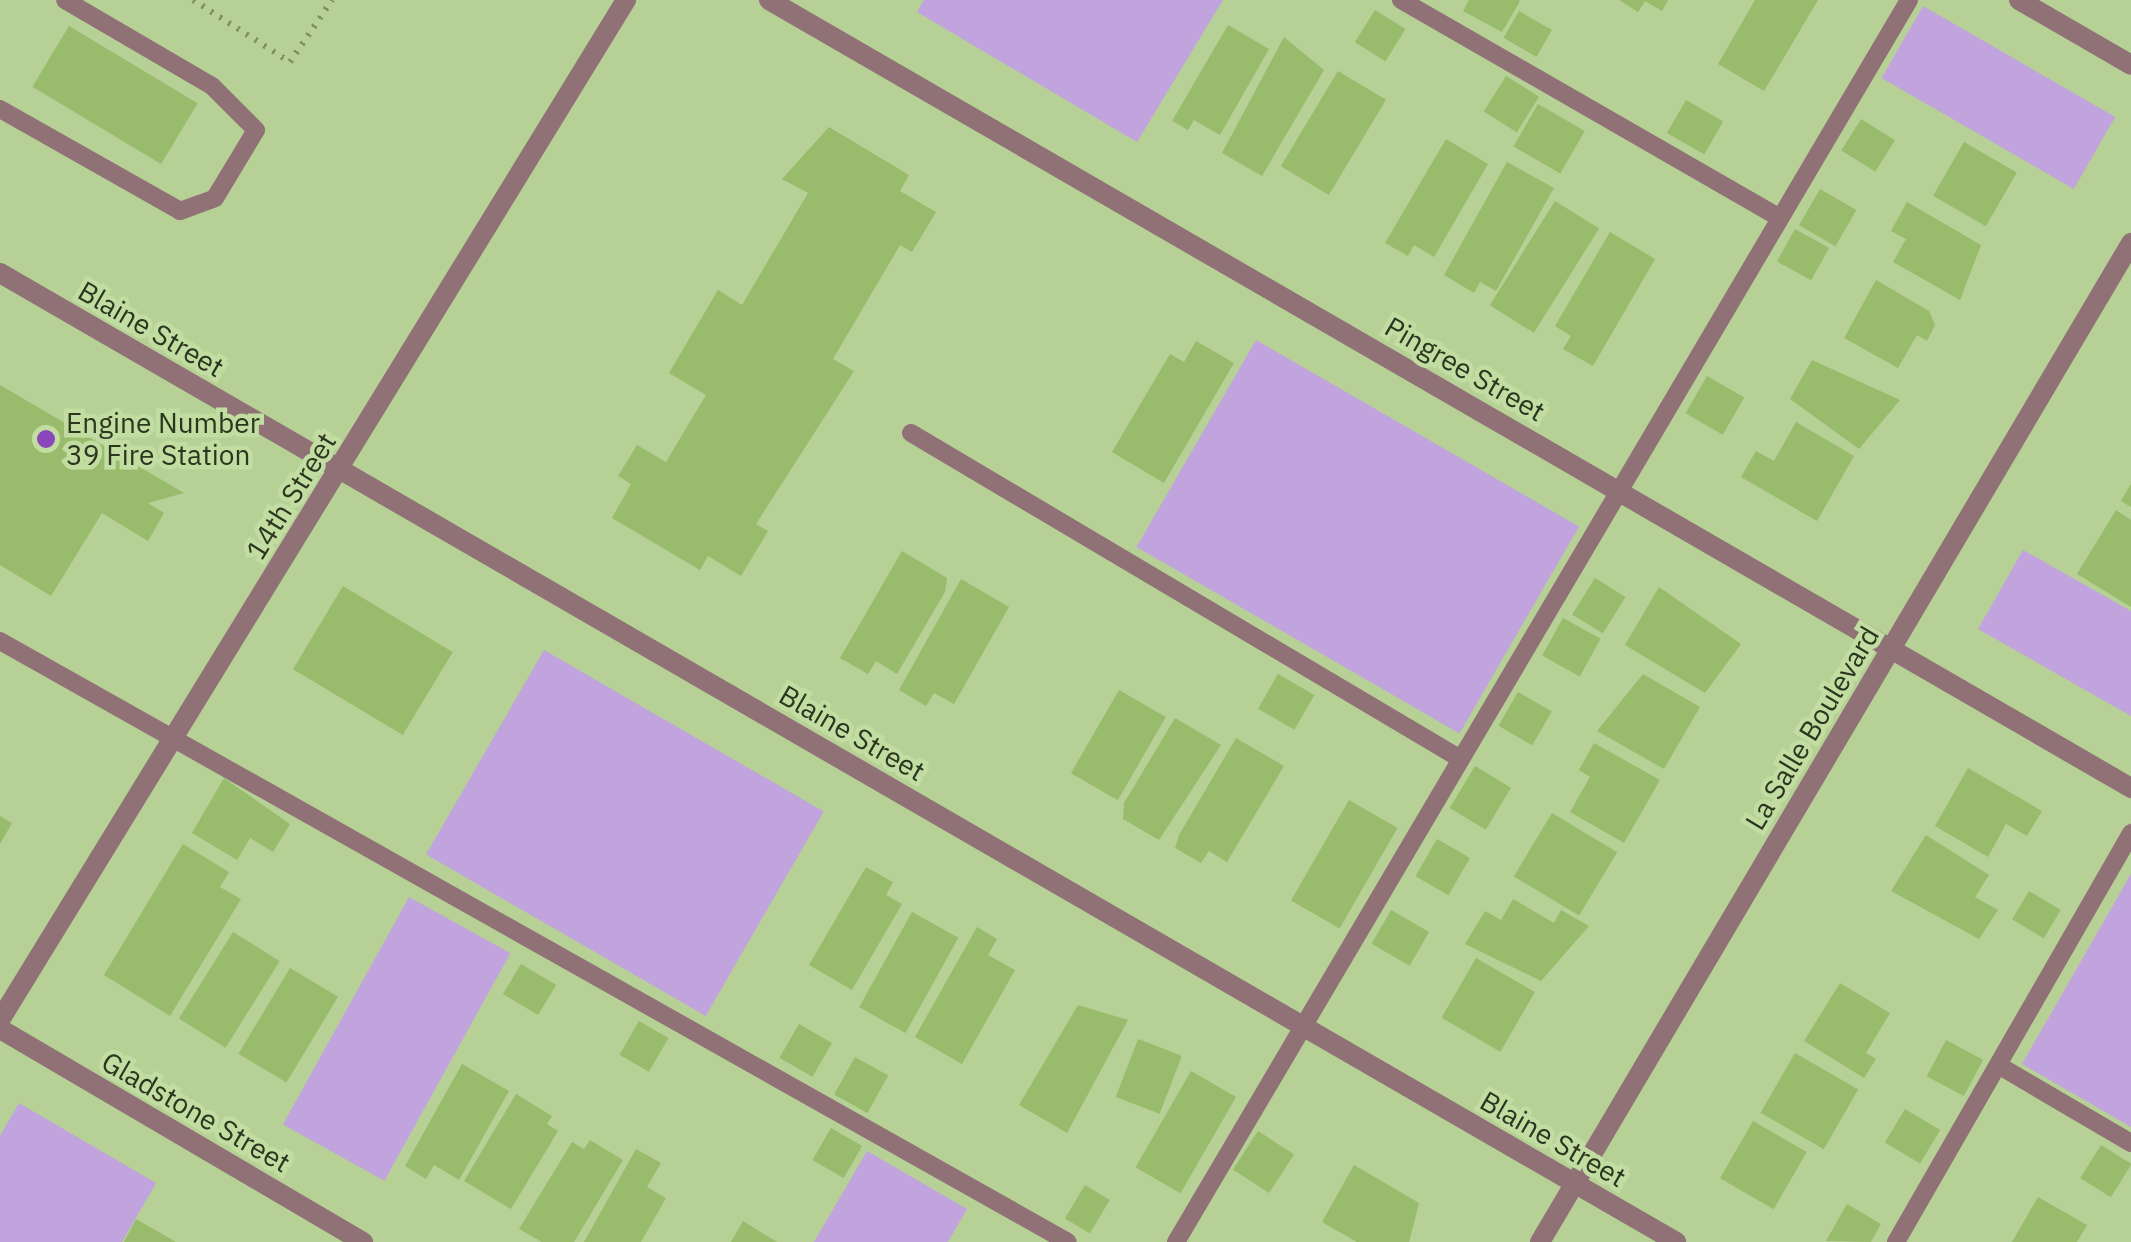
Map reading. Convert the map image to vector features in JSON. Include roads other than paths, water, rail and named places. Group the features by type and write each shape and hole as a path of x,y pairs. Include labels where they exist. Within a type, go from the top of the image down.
{"street":[{"name":"14th Street","path":"0,1020 626,0"},
{"name":"Pingree Street","path":"769,0 2131,788"},
{"path":"2019,0 2131,65"},
{"name":"La Salle Boulevard","path":"1540,1242 2131,243"},
{"name":"Blaine Street","path":"0,273 1676,1242"},
{"name":"Gladstone Street","path":"0,1029 364,1242"}],"lane":[{"path":"0,109 180,210 215,198 256,130 212,86 65,0"},
{"path":"1401,0 1780,218"},
{"path":"1176,1242 1300,1023 1621,490 1909,0"},
{"path":"911,433 1460,758"},
{"path":"0,641 172,742 1068,1242"},
{"path":"1896,1242 2131,833"},
{"path":"1998,1065 2131,1144"}],"place":[{"name":"Engine Number 39 Fire Station","path":"46,439"}]}
